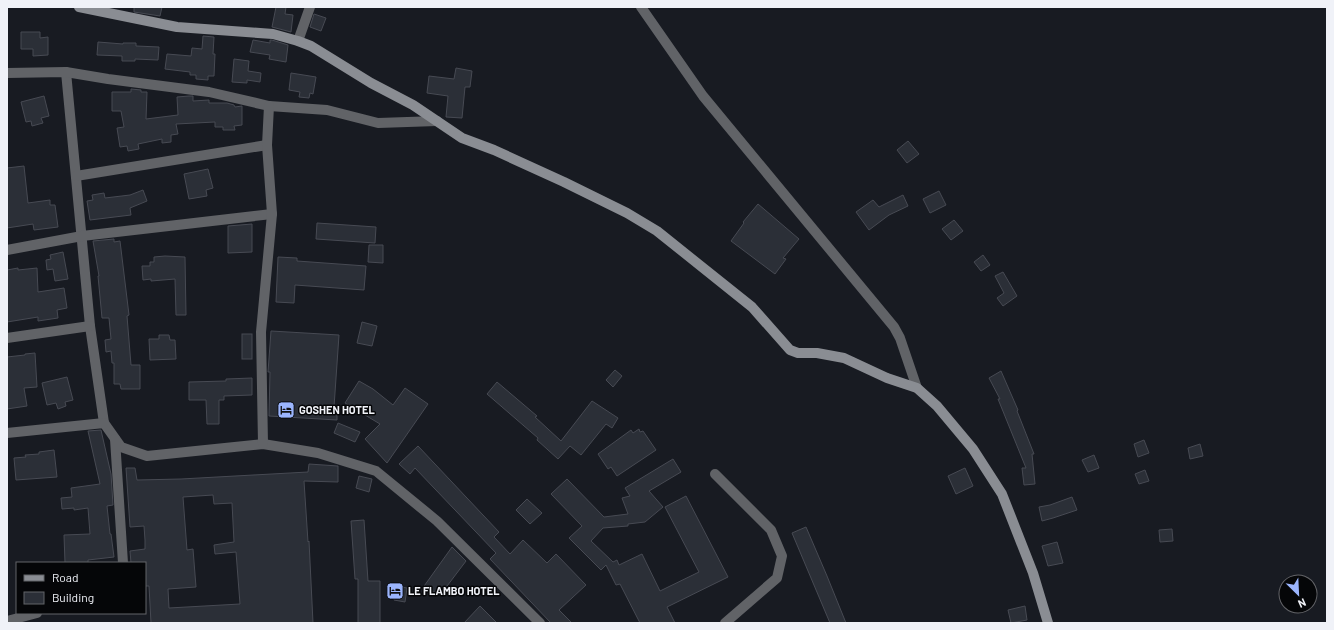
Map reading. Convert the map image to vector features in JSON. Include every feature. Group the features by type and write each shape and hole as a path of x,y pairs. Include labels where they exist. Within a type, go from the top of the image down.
{"street":[{"path":"79,7 121,11 177,27 273,34 311,46 370,83 413,105 462,138 494,150 564,182 627,213 657,231 752,307 790,350 798,353 817,353 844,358 887,378 917,388 937,406 973,449 1002,494 1033,573 1048,623"},
{"path":"298,41 310,7"},
{"path":"642,7 703,96 894,327 900,338 917,388"},
{"path":"7,73 66,72 209,92 269,106 328,110 378,123 437,121"},
{"path":"66,72 90,326 104,423 121,447 147,456 263,444 318,453 376,471 437,521 540,623"},
{"path":"263,444 261,332 272,214 267,145 269,106"},
{"path":"76,176 267,145"},
{"path":"7,250 82,236 272,214"},
{"path":"7,338 90,326"},
{"path":"7,433 104,423"},
{"path":"115,439 123,562"},
{"path":"715,474 771,530 782,556 777,578 725,623"},
{"path":"7,621 33,614"}],"building":[{"path":"134,7 162,7 160,16 134,12"},
{"path":"276,7 286,7 285,14 293,15 291,32 272,27"},
{"path":"314,14 326,18 321,31 310,27"},
{"path":"21,32 40,32 40,38 48,37 48,55 33,56 33,49 21,49"},
{"path":"203,36 214,37 214,76 208,76 208,80 196,79 196,75 190,75 190,72 165,69 167,54 191,56 192,48 202,49"},
{"path":"253,40 270,43 270,40 272,40 288,45 286,62 269,59 270,55 250,52"},
{"path":"98,42 123,44 136,43 136,46 159,47 158,60 135,59 135,61 122,61 122,56 97,55"},
{"path":"234,59 249,61 248,71 261,73 260,82 247,80 247,83 232,82"},
{"path":"456,68 472,71 470,87 465,87 462,118 446,117 448,96 427,93 429,76 454,79"},
{"path":"291,73 316,77 313,94 310,93 309,98 299,97 300,92 289,90"},
{"path":"131,89 147,92 146,119 178,115 177,97 193,96 193,101 209,100 209,103 227,103 234,105 235,107 242,106 242,125 234,126 235,130 223,130 223,127 215,127 215,122 176,124 178,134 171,135 171,142 162,143 162,139 138,144 139,149 128,151 127,146 120,147 117,128 124,127 121,111 112,111 112,92 131,92"},
{"path":"44,96 49,116 41,118 43,123 32,126 31,121 26,122 21,102"},
{"path":"908,141 919,154 907,163 897,150"},
{"path":"24,166 28,203 50,200 50,205 55,205 58,227 34,230 33,224 7,228 7,168"},
{"path":"208,169 213,188 206,190 207,196 189,199 184,174"},
{"path":"143,190 147,201 130,208 131,215 90,220 87,201 93,200 92,195 104,193 105,198 130,195"},
{"path":"939,191 946,205 930,213 923,199"},
{"path":"903,195 908,206 889,215 869,230 856,212 873,200 879,207"},
{"path":"758,204 799,239 783,258 786,259 775,274 731,241 744,223 743,222"},
{"path":"954,220 963,231 951,240 942,229"},
{"path":"317,223 376,227 375,243 316,239"},
{"path":"252,224 252,252 228,253 228,226"},
{"path":"114,239 114,242 120,241 129,315 127,316 131,365 140,365 140,389 121,389 120,384 114,384 114,363 112,363 111,351 106,352 105,340 111,339 109,318 102,318 99,276 93,241"},
{"path":"369,245 383,245 383,263 368,262"},
{"path":"63,252 68,279 55,281 53,269 47,270 46,260 51,259 50,255"},
{"path":"983,255 990,265 981,271 974,262"},
{"path":"154,257 185,257 186,315 176,315 175,279 151,281 151,279 143,280 142,266 150,266 150,262 154,262"},
{"path":"278,257 297,258 297,261 366,266 364,290 295,285 294,303 276,302"},
{"path":"18,268 18,270 37,268 38,292 64,288 67,308 57,310 58,318 38,321 38,317 7,322 7,270"},
{"path":"1003,272 1017,296 1003,306 997,298 1004,293 995,276"},
{"path":"362,322 377,326 372,346 357,343"},
{"path":"271,331 339,335 334,407 337,408 337,420 269,416 270,372 268,372"},
{"path":"242,334 252,334 252,359 242,359"},
{"path":"159,335 169,335 170,340 175,340 176,359 150,360 149,339 159,339"},
{"path":"35,353 37,387 24,388 27,406 7,409 7,357"},
{"path":"615,370 622,376 613,387 606,380"},
{"path":"1001,371 1018,410 1017,411 1034,454 1032,454 1035,484 1024,485 1022,468 1026,468 998,399 1000,399 989,378"},
{"path":"67,377 73,400 65,402 66,406 58,409 56,403 47,405 42,383"},
{"path":"252,378 252,395 224,396 224,400 219,400 219,424 207,424 206,400 189,400 189,382 226,381 226,379"},
{"path":"359,381 373,389 393,405 405,388 428,404 387,463 365,439 380,424 345,403"},
{"path":"497,382 537,416 535,417 561,441 592,401 618,418 612,428 606,424 581,455 570,446 558,459 537,440 538,438 487,394"},
{"path":"338,423 360,432 355,442 334,433"},
{"path":"639,429 640,432 643,431 656,450 617,476 611,467 608,469 598,454 631,430 633,433"},
{"path":"101,430 111,474 113,505 107,506 114,557 88,560 88,562 65,562 64,535 90,534 88,508 74,510 74,508 62,509 61,498 72,497 71,488 100,484 88,431"},
{"path":"1144,440 1149,453 1138,457 1134,444"},
{"path":"1200,444 1203,456 1190,459 1188,448"},
{"path":"418,446 499,532 494,537 510,554 523,540 547,563 556,554 586,585 559,610 572,623 551,623 490,559 496,553 415,468 410,474 399,464"},
{"path":"54,450 57,477 16,480 14,458 26,457 25,455 39,454 39,452"},
{"path":"1094,455 1099,468 1088,472 1082,460"},
{"path":"673,459 681,472 649,491 663,507 645,522 628,524 628,526 603,528 591,541 613,562 617,560 619,565 642,554 660,591 699,572 665,507 686,496 728,577 667,607 675,623 640,623 620,584 616,585 606,565 601,570 569,538 582,526 551,494 567,479 604,517 628,514 622,498 630,496 625,488"},
{"path":"309,464 338,466 338,482 304,481 313,623 151,623 149,586 146,586 146,562 131,562 130,551 145,549 145,540 144,526 130,527 126,468 135,468 137,480 308,472","holes":["213,495 214,504 232,503 234,542 214,545 215,554 236,552 240,604 169,608 168,589 196,587 193,549 187,550 183,497"]},
{"path":"965,468 973,486 956,494 948,476"},
{"path":"1145,470 1149,481 1139,484 1135,474"},
{"path":"359,476 372,479 369,492 356,488"},
{"path":"1072,497 1077,510 1042,521 1039,507 1050,505"},
{"path":"527,499 542,513 530,524 516,510"},
{"path":"364,520 368,581 380,581 380,623 358,623 358,579 355,579 351,521"},
{"path":"806,527 846,623 830,623 792,533"},
{"path":"1172,529 1173,541 1160,542 1159,530"},
{"path":"1057,542 1063,563 1048,566 1042,546"},
{"path":"452,547 466,561 441,594 422,589"},
{"path":"396,586 407,588 405,602 394,600"},
{"path":"480,606 497,623 464,623"},
{"path":"1025,606 1027,620 1011,623 1008,610"}],"place":[{"name":"GOSHEN HOTEL","path":"286,410"},
{"name":"LE FLAMBO HOTEL","path":"395,591"}]}
